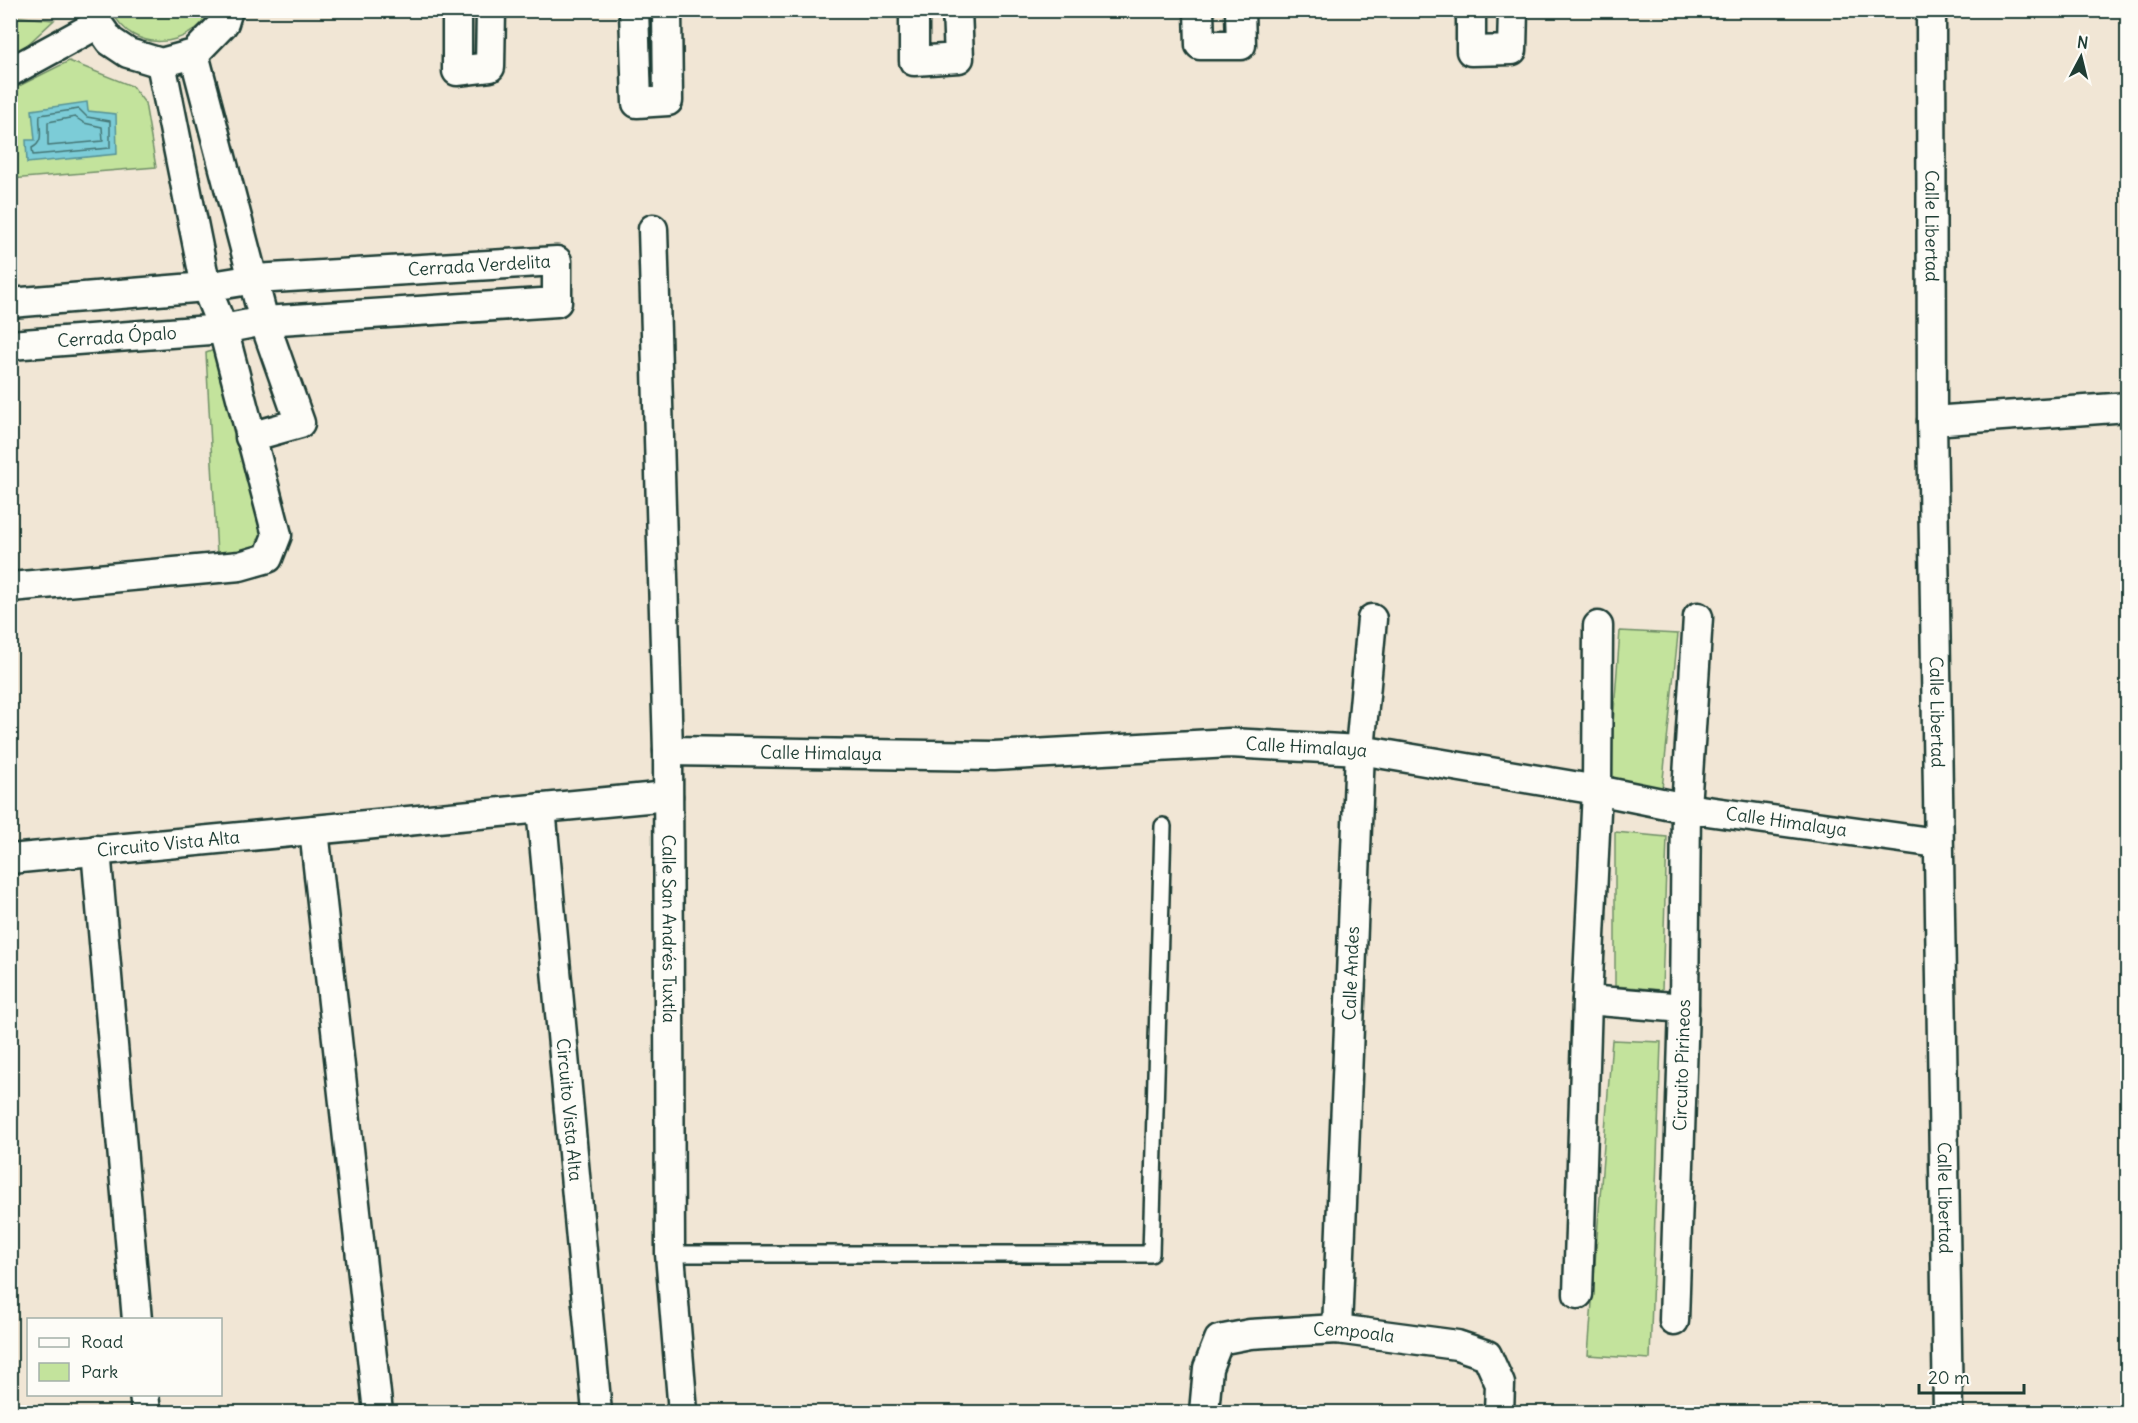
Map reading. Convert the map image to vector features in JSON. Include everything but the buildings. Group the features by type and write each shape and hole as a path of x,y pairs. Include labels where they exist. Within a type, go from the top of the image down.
{"street":[{"path":"10,72 95,17 110,41 128,53 161,63 195,54 224,23 228,10"},
{"path":"457,10 457,71 490,67 490,10"},
{"path":"634,10 637,103 668,101 668,10"},
{"path":"914,10 914,61 959,58 957,10"},
{"path":"1199,10 1200,45 1241,45 1240,10"},
{"path":"1471,10 1471,51 1512,50 1513,10"},
{"name":"Calle Libertad","path":"1931,10 1932,421 1937,843 1948,1413"},
{"path":"195,54 264,321 300,423 250,437"},
{"path":"11,587 240,566 268,558 277,535 224,329 206,287 161,63"},
{"name":"Calle San Andrés Tuxtla","path":"652,229 668,752 670,1254 683,1413"},
{"name":"Cerrada Verdelita","path":"206,287 255,279 557,261 557,302 264,321 224,329"},
{"path":"10,303 206,287"},
{"name":"Cerrada Ópalo","path":"10,345 224,329"},
{"path":"1932,421 2127,407"},
{"name":"Circuito Pirineos","path":"1674,1321 1684,1008 1686,808 1698,617"},
{"name":"Calle Andes","path":"1337,1329 1360,750 1372,619"},
{"path":"1578,1294 1587,1000 1597,790 1598,626"},
{"name":"Calle Himalaya","path":"668,752 994,756 1230,743 1360,750 1597,790 1686,808 1937,843"},
{"name":"Circuito Vista Alta","path":"10,859 668,796"},
{"name":"Circuito Vista Alta","path":"541,808 597,1413"},
{"path":"314,830 378,1413"},
{"path":"96,850 137,1318"},
{"path":"1587,1000 1684,1008"},
{"name":"Cempoala","path":"1204,1413 1208,1368 1220,1340 1250,1334 1337,1329 1457,1345 1487,1355 1500,1384 1499,1413"},
{"path":"144,1396 146,1413"}],"lane":[{"path":"670,1254 1151,1254 1163,826"}],"green space":[{"path":"112,11 212,11 190,33 176,39 161,41 147,40 133,35 121,25"},
{"path":"11,16 54,20 11,60"},
{"path":"69,61 132,86 145,103 156,167 11,179 11,90"},
{"path":"214,350 263,542 257,554 217,555 206,353"},
{"path":"1620,631 1678,634 1662,789 1609,778"},
{"path":"1615,832 1667,837 1662,990 1615,986"},
{"path":"1612,1040 1661,1042 1650,1359 1588,1355"}],"water":[{"path":"87,102 88,111 116,114 117,154 27,163 26,140 35,140 32,110"}]}
